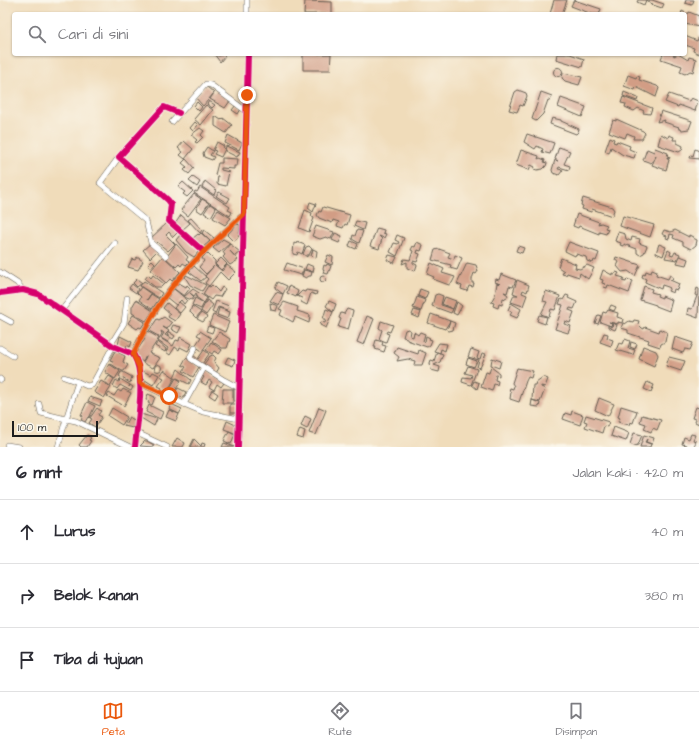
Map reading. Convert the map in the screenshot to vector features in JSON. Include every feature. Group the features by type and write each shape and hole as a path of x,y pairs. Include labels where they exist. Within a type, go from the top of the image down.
{"street":[{"path":"245,1 247,12"},
{"path":"238,447 248,56"},
{"path":"172,122 206,84 211,85 246,111"},
{"path":"166,256 151,243 146,221 100,183 119,157 164,107 179,113"},
{"path":"119,157 168,200 171,204 169,221 203,251"},
{"path":"133,354 162,301 186,269 203,251 244,214"},
{"path":"61,311 115,243"},
{"path":"0,272 12,279 23,290"},
{"path":"0,293 23,290 38,294 112,345 133,354 139,367 140,383 135,447"},
{"path":"64,377 88,386 92,385 124,323 127,298"},
{"path":"0,316 11,322"},
{"path":"0,348 13,356"},
{"path":"195,348 190,357 204,368 239,388"},
{"path":"184,404 204,368"},
{"path":"58,447 78,382"},
{"path":"140,383 209,414 239,420"},
{"path":"39,404 41,413 76,421 130,447"},
{"path":"136,433 167,447"},
{"path":"8,445 18,447"}],"building":[{"path":"554,0 567,0 563,12 551,12"},
{"path":"574,0 601,9 600,12 587,12 571,6"},
{"path":"638,0 646,0 644,5 637,2"},
{"path":"646,0 652,0 664,4 662,8 650,4 650,2"},
{"path":"686,0 694,0 692,5 685,3"},
{"path":"305,1 332,2 332,12 304,12"},
{"path":"689,12 699,16 699,27 687,24 687,14"},
{"path":"699,36 699,54 693,51 694,48 687,46 687,37 697,41"},
{"path":"216,56 225,56 220,62"},
{"path":"303,56 331,56 330,70 303,70"},
{"path":"557,56 576,56 584,59 582,67 556,59"},
{"path":"662,56 681,56 688,60 689,57 696,59 693,72 690,71 685,74 680,72 682,66 661,59"},
{"path":"558,67 563,72 558,77 553,72"},
{"path":"563,73 582,77 579,85 565,81 562,78"},
{"path":"628,75 636,78 637,76 640,77 639,80 657,86 659,88 656,97 636,87 635,90 624,86"},
{"path":"206,86 214,93 203,106 195,97"},
{"path":"216,90 230,101 225,108 210,99"},
{"path":"518,90 526,93 527,96 523,106 520,105 517,112 509,110 515,92"},
{"path":"541,92 552,96 550,101 548,100 543,114 536,121 532,119"},
{"path":"624,92 638,98 637,101 623,96"},
{"path":"669,94 689,101 691,98 698,101 695,111 665,102"},
{"path":"623,97 652,108 650,114 643,113 644,111 638,108 634,111 625,107 626,104 621,103"},
{"path":"561,98 586,107 582,117 558,107"},
{"path":"209,101 215,105 212,108 207,104"},
{"path":"197,102 202,107 199,111 194,106"},
{"path":"206,105 213,110 201,125 194,119"},
{"path":"236,105 241,109 238,114 232,110"},
{"path":"661,111 692,121 689,129 682,130 678,128 679,127 664,122 665,120 657,122"},
{"path":"215,116 221,120 223,118 232,125 226,133 215,126"},
{"path":"552,118 561,120 579,129 578,132 576,134 550,124"},
{"path":"616,119 643,131 645,133 642,139 633,139 634,136 627,133 625,138 609,132 613,120 616,121"},
{"path":"195,122 198,125 193,131 190,128"},
{"path":"200,128 204,131 201,135 203,137 197,143 195,142 197,140 191,135"},
{"path":"527,134 554,143 550,154 542,152 543,149 537,146 535,149 524,142"},
{"path":"661,134 668,138 669,135 674,137 673,140 677,140 677,143 683,146 682,150 679,152 658,145"},
{"path":"228,135 242,143 239,150 225,143"},
{"path":"610,137 614,139 613,142 616,143 617,141 630,146 629,149 636,152 634,158 623,155 611,147 609,153 605,151"},
{"path":"184,141 193,149 185,159 180,155 183,152 178,148"},
{"path":"217,142 224,146 223,148 225,149 221,157 214,154 216,151 213,150"},
{"path":"226,146 240,152 237,157 225,151"},
{"path":"207,147 213,151 210,155 214,157 212,160 204,157 203,153"},
{"path":"559,147 570,151 564,164 570,166 569,170 559,167 558,169 563,170 559,175 553,173 552,170 555,160 558,161 555,159"},
{"path":"655,148 668,153 667,156 670,157 669,159 666,158 669,160 666,170 652,165 656,156 651,163 643,160 647,149 654,152"},
{"path":"695,149 699,151 699,159 690,158 691,155 693,156"},
{"path":"521,150 539,156 538,159 540,158 545,160 544,162 547,163 546,166 543,169 537,170 531,165 529,170 516,165"},
{"path":"222,158 238,159 237,166 234,166 234,169 221,168 221,170 229,172 226,186 217,184 218,176 215,175 218,163 222,163"},
{"path":"186,159 194,168 189,174 184,170 187,167 182,163"},
{"path":"193,177 200,182 197,187 189,181"},
{"path":"205,181 216,190 214,195 202,187"},
{"path":"183,182 193,191 187,197 183,194 185,192 178,187"},
{"path":"200,187 230,207 228,210 232,212 230,216 194,193 195,191 197,192"},
{"path":"219,192 230,198 227,203 216,196"},
{"path":"194,194 201,199 188,216 181,210"},
{"path":"583,198 612,207 614,210 612,216 592,209 591,212 582,209 583,206 581,205"},
{"path":"202,199 209,203 202,213 196,209"},
{"path":"310,202 316,204 313,212 308,208"},
{"path":"210,204 216,208 211,217 204,213"},
{"path":"323,207 350,215 347,225 345,224 343,228 337,226 339,222 333,220 332,223 319,218 317,215 319,211 321,212"},
{"path":"218,210 231,218 225,225 213,218"},
{"path":"305,210 312,213 311,216 314,218 309,232 299,228"},
{"path":"577,214 599,222 598,224 601,223 607,225 605,228 608,229 606,234 599,232 599,234 579,226 578,228 573,226"},
{"path":"181,215 190,223 182,230 175,224"},
{"path":"623,216 654,225 650,237 620,226"},
{"path":"191,218 202,230 200,233 188,220"},
{"path":"356,221 365,223 363,230 354,226"},
{"path":"168,222 178,232 173,237 169,232 166,235 175,244 168,251 157,242 155,244 150,239"},
{"path":"237,224 240,225 239,236 234,242 227,235"},
{"path":"316,226 334,232 331,239 326,237 320,239 312,236"},
{"path":"377,228 384,230 383,233 386,234 384,238 379,236 382,239 379,249 370,246"},
{"path":"204,230 214,238 211,242 202,233"},
{"path":"357,230 363,231 359,243 352,239"},
{"path":"664,230 671,232 675,230 689,237 689,235 697,240 696,245 691,249 683,245 683,242 673,238 674,235 670,234 669,239 666,238 667,236 662,234"},
{"path":"618,232 625,234 626,239 631,241 632,237 640,239 639,243 647,246 644,253 640,255 637,253 637,249 624,244 624,246 620,245 621,243 615,241"},
{"path":"201,233 210,241 202,248 192,239"},
{"path":"335,233 342,236 339,243 332,240"},
{"path":"181,234 199,251 194,257 186,252 176,240"},
{"path":"397,235 404,238 397,256 390,252 394,243 398,244 399,242 395,240"},
{"path":"223,239 230,243 219,253 213,248"},
{"path":"351,241 358,244 356,249 349,246"},
{"path":"297,242 305,245 302,254 298,252 297,255 293,254 294,243 296,244"},
{"path":"417,242 423,245 421,251 418,250 417,253 420,254 417,262 413,261 413,263 417,265 415,271 407,268 407,262 402,264 404,259 410,260 413,251 411,250 413,246 415,247"},
{"path":"569,242 599,253 596,261 594,260 593,263 587,261 586,257 576,254 575,256 565,251"},
{"path":"151,243 157,251 150,258 143,250"},
{"path":"176,244 188,257 186,260 189,262 186,265 183,263 181,266 179,264 176,267 166,258"},
{"path":"230,244 240,252 235,256 229,250 238,260 230,265 223,257 225,255 223,252"},
{"path":"659,244 666,247 663,256 656,253"},
{"path":"309,246 312,249 307,257 303,254 306,247"},
{"path":"518,246 524,248 522,253 516,251"},
{"path":"313,249 317,251 316,258 311,256"},
{"path":"439,249 450,253 448,257 454,259 455,255 462,258 457,270 450,268 451,265 432,260 435,250"},
{"path":"668,250 671,252 670,255 673,256 675,252 680,254 677,260 665,258"},
{"path":"207,253 215,261 215,265 222,271 227,265 236,272 228,280 220,272 209,286 205,283 208,279 205,276 214,266 206,274 199,267 204,261 202,258"},
{"path":"328,255 333,257 332,265 325,262"},
{"path":"389,255 397,257 394,263 387,260"},
{"path":"163,256 180,272 172,281 170,279 166,283 151,270"},
{"path":"680,256 688,259 686,265 677,263"},
{"path":"137,257 143,261 138,270 128,267 132,259 135,260"},
{"path":"616,257 640,265 635,276 628,271 622,272 617,266 619,262 615,260"},
{"path":"221,258 227,264 221,270 215,264"},
{"path":"561,258 576,264 575,268 580,269 587,265 594,268 588,279 580,273 579,277 567,273 566,275 562,274 564,271 558,267"},
{"path":"152,260 155,263 151,268 148,264"},
{"path":"287,263 304,269 301,275 284,270"},
{"path":"431,263 444,269 442,273 455,277 452,283 449,285 433,279 434,277 427,274"},
{"path":"467,263 476,265 478,271 476,274 474,273 472,279 472,283 474,283 473,287 469,286 467,291 461,289 462,286 457,284"},
{"path":"307,264 314,267 313,272 305,269"},
{"path":"327,264 331,266 328,274 323,273 324,265 326,266"},
{"path":"194,266 206,277 201,281 189,272"},
{"path":"652,269 657,271 656,275 668,279 670,275 673,277 672,280 670,280 679,284 677,290 674,289 673,293 668,291 670,288 668,287 662,285 661,289 645,282 646,279 642,277 643,274 645,275 646,271 651,273"},
{"path":"304,270 312,272 311,276 306,278 302,276"},
{"path":"603,270 612,275 612,273 619,273 617,276 624,278 622,281 626,282 627,279 633,281 629,293 608,285 607,288 604,287 605,284 602,283 603,280 600,279"},
{"path":"501,274 516,280 513,287 509,286 507,293 504,292 508,295 506,299 503,298 502,305 499,304 498,308 493,306 494,303 491,302 495,295 497,283 500,284 495,282 496,279 499,280"},
{"path":"148,275 151,278 153,275 164,284 161,287 155,287 145,279"},
{"path":"186,275 206,285 202,291 190,285 185,277"},
{"path":"323,276 326,279 323,282 320,279"},
{"path":"137,279 142,283 137,287 133,283"},
{"path":"517,280 529,285 527,292 523,290 522,293 527,295 523,306 511,302 514,295 518,295 513,293"},
{"path":"144,281 162,293 159,298 140,286"},
{"path":"278,282 287,286 283,294 275,288"},
{"path":"179,283 186,287 187,285 190,288 184,296 173,288"},
{"path":"132,284 138,289 136,293 129,288"},
{"path":"212,285 219,292 222,287 225,289 220,297 214,296 211,300 203,294 208,286 210,287"},
{"path":"289,286 298,291 296,297 287,293"},
{"path":"644,286 652,289 651,292 658,294 657,296 662,298 662,296 672,300 669,311 640,300"},
{"path":"141,287 159,299 152,309 139,300 141,297 137,293"},
{"path":"697,288 699,289 698,318 687,314 688,308 692,309 697,296 695,295"},
{"path":"174,289 187,300 184,304 181,300 176,305 166,297"},
{"path":"193,289 207,298 204,303 196,297 196,293 194,296 190,293 194,297 192,300 184,297"},
{"path":"420,289 428,292 425,299 418,296"},
{"path":"306,290 317,292 316,295 311,293 307,305 301,302 302,298 297,296 302,291 305,292"},
{"path":"546,291 560,296 555,310 551,309 549,317 541,314 547,302 543,301"},
{"path":"276,292 283,294 279,305 270,301"},
{"path":"438,294 443,296 441,305 453,309 451,313 432,306 435,295"},
{"path":"566,295 569,296 568,298 577,302 574,309 570,308 569,310 574,312 570,323 565,321 564,324 571,326 568,333 555,329 563,305 559,304 561,299 563,300"},
{"path":"417,297 425,300 421,311 413,308"},
{"path":"445,297 456,301 453,309 442,304"},
{"path":"195,298 204,303 201,309 192,305"},
{"path":"136,300 153,311 146,321 132,313 132,307"},
{"path":"207,300 213,305 206,315 201,311"},
{"path":"216,301 229,306 227,310 218,307 215,314 212,312"},
{"path":"329,301 336,304 333,312 326,306"},
{"path":"179,302 185,307 180,313 174,308"},
{"path":"284,302 298,307 297,311 310,315 309,323 295,317 293,322 280,315 282,310 279,309"},
{"path":"457,302 462,306 457,315 453,313"},
{"path":"167,303 180,314 175,321 168,317 170,314 163,308"},
{"path":"270,303 278,306 276,311 271,310"},
{"path":"511,303 521,309 517,318 510,315 512,312 508,310"},
{"path":"611,305 616,307 614,311 609,309"},
{"path":"192,306 201,312 196,318 190,312"},
{"path":"219,308 230,312 228,319 217,315"},
{"path":"326,309 333,312 326,328 320,325 321,322 325,323 326,319 323,319"},
{"path":"347,309 353,311 348,330 338,327 341,319 339,318 341,313 344,314"},
{"path":"414,310 421,312 419,318 412,315"},
{"path":"608,310 618,313 617,317 623,319 622,323 618,322 618,324 609,322 612,323 611,326 600,322 603,312 606,313"},
{"path":"201,313 207,317 203,322 197,319"},
{"path":"431,314 450,321 445,329 428,323"},
{"path":"133,315 145,322 141,328 139,327 137,329 128,323"},
{"path":"213,315 229,322 225,332 209,325"},
{"path":"539,315 547,317 545,324 537,321"},
{"path":"598,315 601,316 598,324 595,323"},
{"path":"367,316 374,319 364,345 357,342"},
{"path":"164,317 172,323 167,329 163,327 169,331 165,335 170,338 168,342 161,338 164,333 161,331 162,334 160,337 149,331 157,319 159,320"},
{"path":"634,320 639,321 638,324 644,329 645,327 659,332 660,329 667,332 665,342 661,344 660,347 648,343 649,340 628,333 628,330 621,328 623,323 625,324 629,321 633,322"},
{"path":"381,321 393,325 390,332 387,331 386,333 389,334 386,342 379,339 382,330 379,328"},
{"path":"450,321 455,323 453,330 449,331 447,330"},
{"path":"613,323 617,325 615,330 608,327 608,325 612,327"},
{"path":"173,325 181,327 178,333 171,329"},
{"path":"208,326 214,328 212,333 206,331"},
{"path":"408,329 411,331 410,336 413,337 414,332 418,335 420,332 425,334 423,341 425,342 426,336 430,338 429,339 432,340 430,345 427,347 407,340 407,338 403,337 405,330"},
{"path":"147,331 159,338 149,353 160,358 153,368 143,363 146,356 143,362 140,360 136,352 145,339 143,337"},
{"path":"200,331 211,338 202,351 195,346 201,337 197,335"},
{"path":"169,332 175,336 173,339 167,335"},
{"path":"219,332 230,339 227,348 222,348 212,341"},
{"path":"604,333 608,334 607,338 613,340 611,346 600,342"},
{"path":"120,336 132,342 130,347 127,345 125,349 118,345"},
{"path":"180,337 192,344 188,351 180,347 179,350 175,347 170,355 166,352 168,348 158,341 160,338 173,346 176,340 179,341"},
{"path":"675,337 693,343 690,350 685,349 683,353 672,349"},
{"path":"625,339 630,341 628,348 635,350 633,355 616,350 619,343 623,344"},
{"path":"376,340 383,342 382,345 386,346 384,352 375,349 376,347 374,347"},
{"path":"158,342 166,349 165,352 155,346"},
{"path":"211,342 222,350 219,354 214,351 212,354 206,350"},
{"path":"631,342 637,344 635,349 630,347"},
{"path":"439,343 447,344 445,351 441,349 440,353 434,351"},
{"path":"643,346 656,351 658,355 654,366 639,359"},
{"path":"397,347 418,354 419,350 426,353 422,365 414,365 415,361 408,359 397,361 399,357 394,353"},
{"path":"471,349 479,352 477,358 480,359 482,353 486,354 480,368 477,367 479,360 468,357"},
{"path":"204,350 209,354 202,364 191,357 193,355 198,359"},
{"path":"115,351 125,356 123,362 128,365 124,371 111,364 113,361 110,360"},
{"path":"437,352 443,354 440,362 434,365 440,367 439,372 431,370 430,363 431,360 434,361"},
{"path":"213,355 216,358 214,362 219,368 216,373 204,364 210,356"},
{"path":"228,357 235,360 233,366 225,363"},
{"path":"669,357 685,361 681,371 666,366"},
{"path":"186,358 199,367 193,377 183,371 186,367 182,365"},
{"path":"468,358 477,361 474,367 466,364"},
{"path":"492,358 501,361 499,368 491,365"},
{"path":"109,364 120,371 115,379 105,372"},
{"path":"158,365 161,368 158,371 155,368"},
{"path":"468,366 477,369 471,385 462,382 463,377 471,378 472,375 465,373"},
{"path":"491,367 499,373 499,376 496,375 495,380 498,381 497,385 494,384 492,391 481,387 486,372 489,373"},
{"path":"517,368 533,371 531,378 528,377 526,381 519,402 510,399 511,392 509,391 510,388 513,389 514,386 512,383"},
{"path":"178,369 191,380 189,384 175,377 167,393 161,390 162,388 158,386 164,378 160,376 164,370 174,377"},
{"path":"141,370 151,375 153,372 159,375 153,385 142,378"},
{"path":"204,370 224,383 221,387 217,384 214,390 209,387 212,382 209,380 206,385 201,382 204,377 201,375"},
{"path":"121,372 132,377 130,383 119,376"},
{"path":"109,376 114,379 110,386 105,382"},
{"path":"543,377 548,379 545,387 541,386 545,389 540,402 532,400 533,385 535,385 536,382"},
{"path":"176,378 181,381 173,394 169,390"},
{"path":"120,379 133,387 131,391 120,385 117,389 113,386 116,380 119,382"},
{"path":"101,381 111,387 104,398 94,392"},
{"path":"474,381 479,383 477,389 472,385"},
{"path":"647,382 654,385 651,392 644,389"},
{"path":"178,388 186,392 183,398 173,396"},
{"path":"123,389 131,393 124,406 107,396 109,393 114,396 118,390 121,392"},
{"path":"223,389 233,389 233,403 222,403"},
{"path":"234,389 237,389 237,401 234,401"},
{"path":"212,390 218,394 215,399 209,395"},
{"path":"148,394 155,397 152,405 146,400"},
{"path":"90,397 102,401 100,406 88,401"},
{"path":"599,398 614,404 608,416 595,410"},
{"path":"532,400 540,403 539,407 531,406"},
{"path":"87,402 95,406 89,418 88,417 85,422 81,420 83,416 81,415"},
{"path":"171,404 182,409 179,414 169,409"},
{"path":"230,404 237,404 236,413 230,413"},
{"path":"149,405 163,412 160,419 146,412"},
{"path":"621,406 637,411 633,423 630,422 629,425 618,422 620,418 618,417"},
{"path":"319,407 326,410 316,435 309,433"},
{"path":"696,407 699,408 699,424 695,422 696,419 692,418"},
{"path":"97,408 101,411 98,415 102,417 95,427 89,423 92,419 90,418"},
{"path":"112,408 127,417 122,425 108,416"},
{"path":"169,410 179,414 176,421 166,417"},
{"path":"572,411 583,415 580,425 563,419 565,413 571,415"},
{"path":"141,414 157,419 154,426 141,418"},
{"path":"586,415 609,422 607,427 604,426 602,433 585,427 587,422 584,421"},
{"path":"642,415 661,420 657,430 653,428 651,432 644,429 646,424 640,422"},
{"path":"305,416 311,419 307,429 301,426"},
{"path":"129,417 136,421 133,428 124,426"},
{"path":"227,421 238,426 237,434 224,429"},
{"path":"614,427 629,433 626,441 611,436"},
{"path":"300,429 305,431 303,439 297,437"},
{"path":"229,431 235,434 231,444 224,441"},
{"path":"634,433 642,435 638,445 634,446 630,444"},
{"path":"691,434 695,435 693,440 696,441 694,447 686,447 687,445 682,444 684,437 689,439"},
{"path":"87,435 91,438 89,440 91,441 87,447 81,447 79,445"},
{"path":"644,435 654,438 652,444 646,442 647,439 645,442 651,444 650,447 640,447"},
{"path":"177,438 185,443 183,447 172,447"},
{"path":"194,439 201,446 202,443 205,444 204,447 190,447"},
{"path":"145,441 154,445 153,447 140,446"},
{"path":"224,443 235,447 222,447"}],"cycle path":[{"path":"238,447 248,56"},
{"path":"179,113 164,107 119,157 168,200 171,204 169,221 203,251"},
{"path":"0,293 23,290 38,294 113,346 133,354 140,374 140,399 135,447"}],"route":[{"path":"169,396 159,390 140,383 139,367 137,359 133,354 162,301 186,269 203,251 244,214 247,95"}]}
